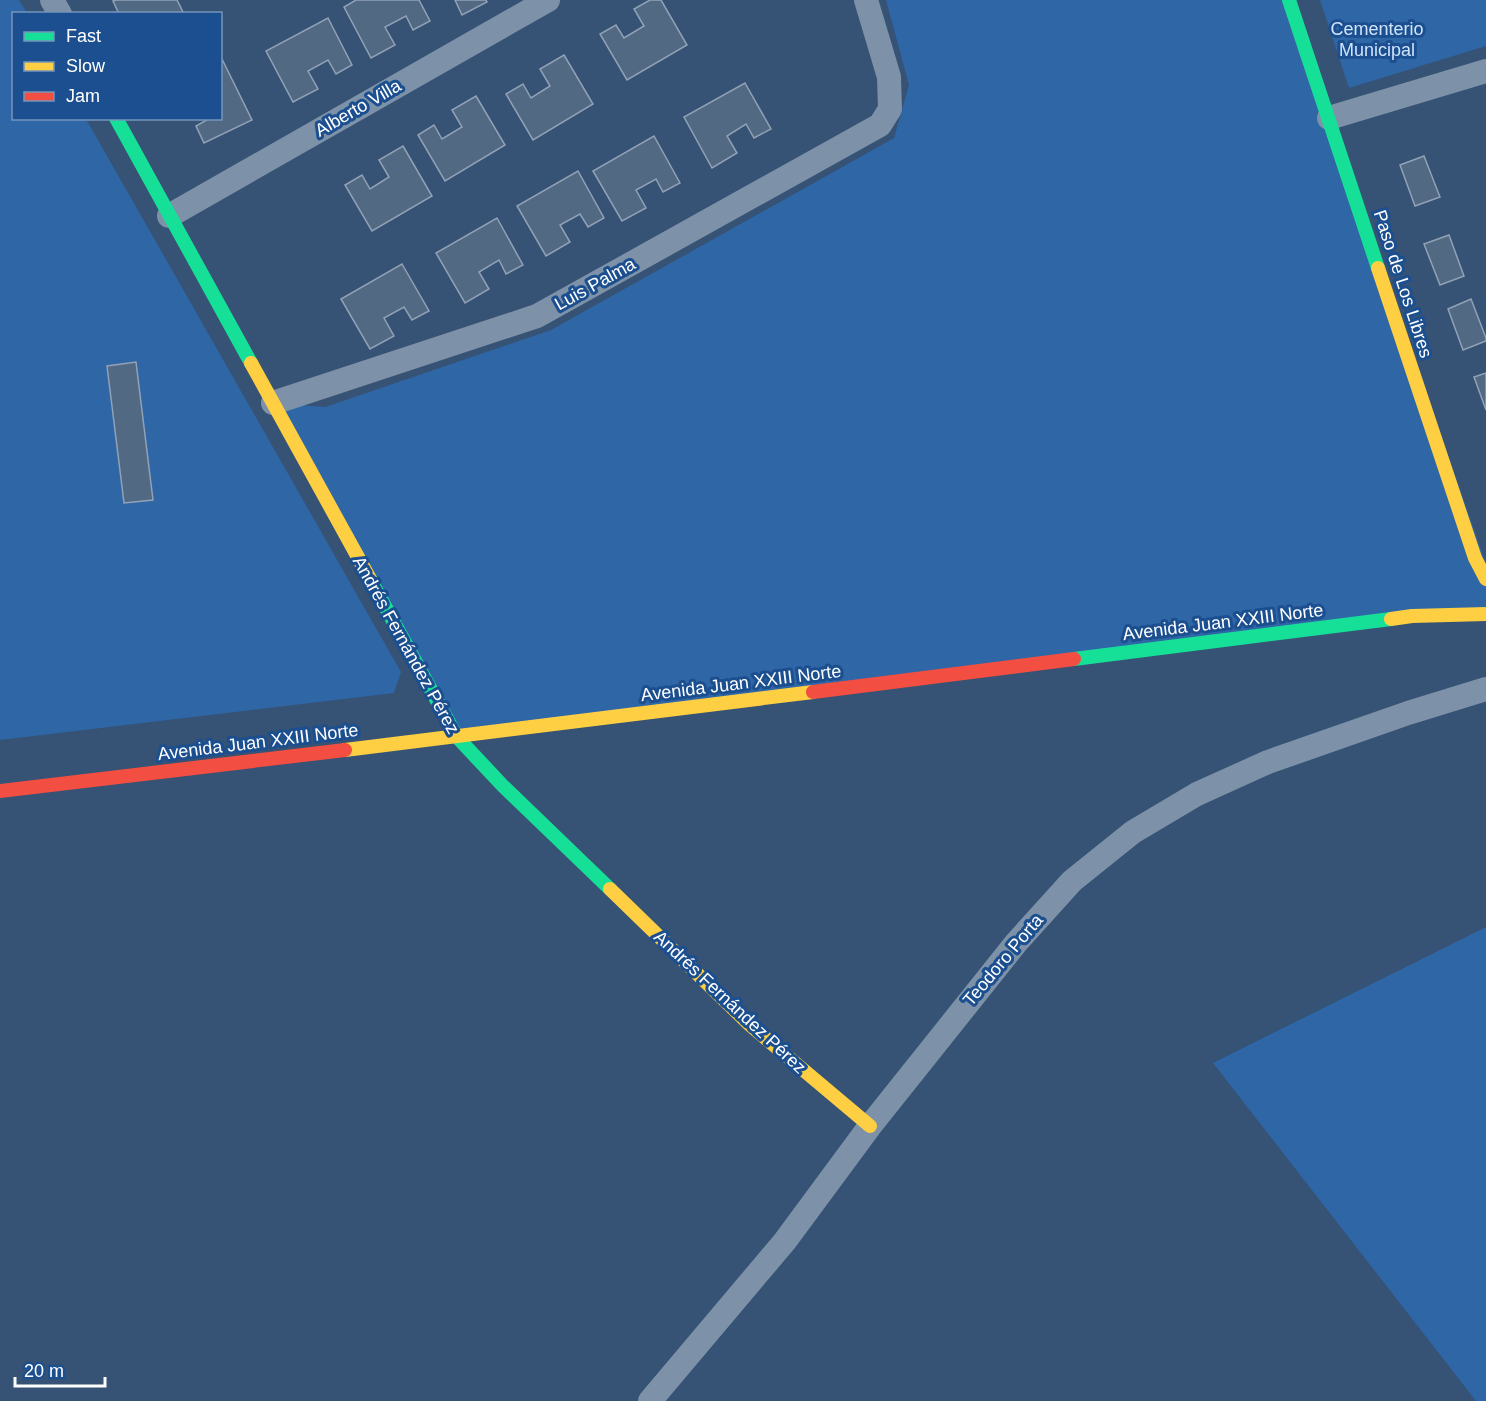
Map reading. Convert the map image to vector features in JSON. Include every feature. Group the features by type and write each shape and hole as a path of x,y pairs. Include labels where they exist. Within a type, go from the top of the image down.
{"street":[{"name":"Alberto Villa","path":"169,216 548,0"},
{"name":"Luis Palma","path":"273,403 537,316 880,125 890,109 889,77 866,0"},
{"name":"Paso de Los Libres","path":"1289,0 1475,558 1486,579"},
{"path":"1329,118 1486,71"},
{"name":"Andrés Fernández Pérez","path":"117,120 457,737 503,786 750,1025 870,1126"},
{"name":"Avenida Juan XXIII Norte","path":"0,791 457,737 1412,616 1486,614"},
{"name":"Teodoro Porta","path":"650,1401 785,1241 870,1126 1016,943 1072,880 1133,832 1197,794 1268,762 1408,713 1486,689"}],"green space":[{"path":"0,0 19,0 26,12 12,12 12,120 87,120 401,672 394,693 0,740"},
{"path":"886,0 1288,0 1486,564 1486,614 457,737 273,403 325,407 551,330 894,138 909,85"},
{"name":"Cementerio Municipal","path":"1320,0 1486,0 1486,46 1349,88"},
{"path":"1486,927 1486,1401 1476,1401 1213,1063"}],"building":[{"path":"177,0 183,12 118,12 113,1"},
{"path":"356,0 419,0 430,21 413,30 406,16 385,27 395,45 371,58 344,7"},
{"path":"455,0 486,0 487,2 462,15"},
{"path":"650,0 661,0 687,45 627,80 600,34 616,25 624,38 644,26 634,9"},
{"path":"328,18 352,65 336,74 328,60 308,71 318,89 293,102 266,51"},
{"path":"564,55 593,104 533,140 506,94 523,84 531,98 550,86 540,69"},
{"path":"222,59 252,120 204,143 196,126 206,120 222,120"},
{"path":"745,83 771,129 754,138 746,124 727,136 737,153 712,168 684,117"},
{"path":"476,96 505,145 445,181 418,135 434,125 442,139 462,127 452,110"},
{"path":"654,136 680,183 663,192 656,179 636,190 646,208 622,221 593,171"},
{"path":"403,146 432,196 372,231 345,185 362,175 370,189 389,177 379,160"},
{"path":"1424,156 1440,197 1415,206 1400,165"},
{"path":"578,171 604,218 588,227 580,214 560,225 570,242 546,256 517,206"},
{"path":"497,218 523,265 506,274 499,260 479,272 489,289 465,303 436,253"},
{"path":"1449,235 1464,276 1440,285 1424,244"},
{"path":"402,264 429,311 412,320 404,307 384,318 394,336 370,349 341,299"},
{"path":"1471,299 1486,341 1463,350 1448,309"},
{"path":"136,362 153,500 124,503 107,366"},
{"path":"1486,373 1486,410 1474,377"}],"traffic: fast":[{"path":"1289,0 1378,268"},
{"path":"117,120 251,363"},
{"path":"370,579 457,737 503,786 610,889"},
{"path":"1074,659 1391,619"}],"traffic: slow":[{"path":"1378,268 1475,558 1486,579"},
{"path":"251,363 370,579"},
{"path":"1391,619 1412,616 1486,614"},
{"path":"345,750 813,692"},
{"path":"610,889 750,1025 870,1126"}],"traffic: jam":[{"path":"813,692 1074,659"},
{"path":"0,791 345,750"}]}
